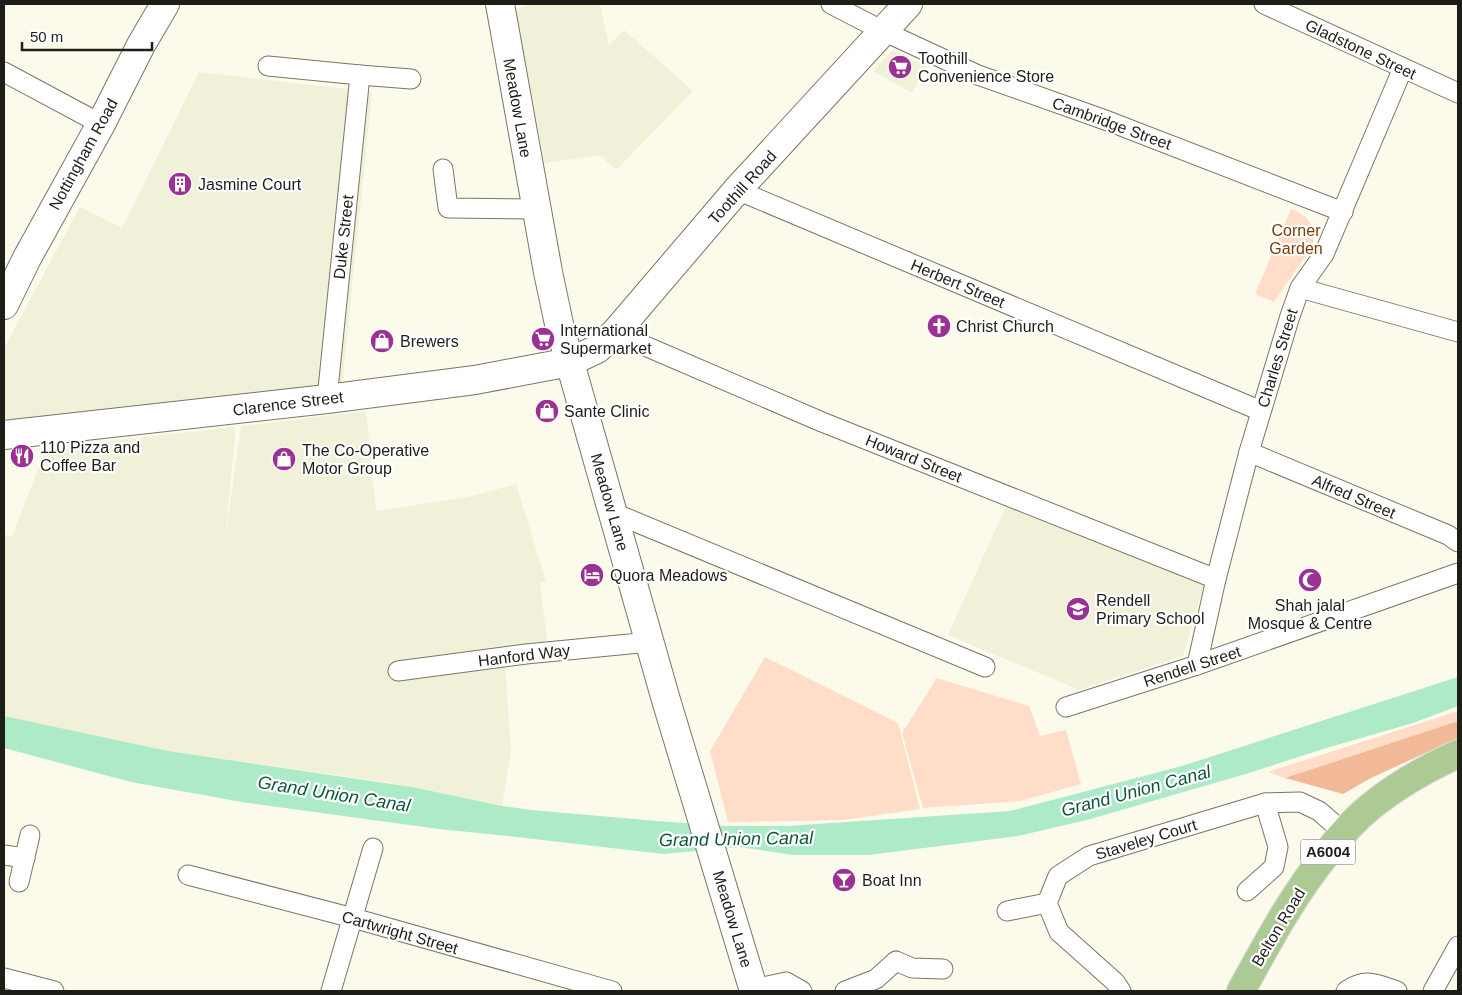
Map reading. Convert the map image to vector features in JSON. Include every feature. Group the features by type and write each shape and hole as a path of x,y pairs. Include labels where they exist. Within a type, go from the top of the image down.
{"main road":[{"name":"Belton Road","path":"1241,991 1297,892 1343,832 1369,808 1400,785 1434,765 1458,754"}],"street":[{"name":"Nottingham Road","path":"4,306 27,258 101,124 141,45 165,4"},
{"name":"Meadow Lane","path":"500,4 559,324 666,700 754,990"},
{"name":"Cambridge Street","path":"831,4 883,31 978,75 1108,121 1343,212"},
{"name":"Toothill Road","path":"570,362 597,349 615,332 737,190 908,4"},
{"name":"Gladstone Street","path":"1264,4 1458,93"},
{"path":"268,66 411,79"},
{"name":"Charles Street","path":"1197,665 1216,579 1249,452 1290,316 1300,288 1324,254 1403,68"},
{"path":"4,72 101,124"},
{"name":"Duke Street","path":"327,399 360,75"},
{"path":"443,169 448,208 537,209"},
{"name":"Herbert Street","path":"737,190 1261,411"},
{"path":"1300,288 1458,332"},
{"name":"Howard Street","path":"615,332 831,426 1216,579"},
{"name":"Clarence Street","path":"4,435 327,399 475,380 570,362"},
{"name":"Alfred Street","path":"1249,452 1448,535 1458,542"},
{"path":"614,512 985,667"},
{"name":"Rendell Street","path":"1066,707 1197,665 1458,573"},
{"name":"Hanford Way","path":"398,671 526,654 650,642"},
{"name":"Staveley Court","path":"1046,903 1058,876 1089,856 1265,803 1300,802 1319,810 1343,832"},
{"path":"1247,890 1274,867 1278,847 1265,803"},
{"path":"19,882 30,835"},
{"path":"331,991 373,848"},
{"path":"4,855 25,858"},
{"name":"Cartwright Street","path":"188,875 352,918 612,991"},
{"path":"1007,911 1046,903 1059,932 1115,982 1121,991"},
{"path":"1433,991 1458,946"},
{"path":"845,991 876,978 896,961 912,968 943,969"},
{"path":"4,978 54,991"},
{"path":"754,990 786,982 802,991"},
{"path":"1346,991 1355,985 1369,982 1397,991"}],"shaded area":[{"path":"531,4 600,4 609,46 624,30 693,91 616,170 600,155 545,163 515,10"},
{"path":"893,50 927,66 912,93 873,71"},
{"path":"199,72 372,92 340,404 4,434 4,348 80,207 122,228"},
{"path":"366,411 376,511 468,497 516,484 546,581 540,582 547,641 504,647 511,751 502,806 392,783 168,751 4,716 4,534 12,537 46,448 236,427 225,538 241,426"},
{"name":"Rendell Primary School","path":"1007,504 1205,582 1183,656 1079,690 948,635"},
{"path":"1458,721 1458,738 1371,778 1343,794 1285,778"}],"green space":[{"name":"Corner Garden","path":"1291,209 1303,215 1310,222 1313,231 1313,245 1274,302 1255,294"},
{"path":"765,657 898,723 920,809 844,820 728,822 710,751"},
{"path":"937,678 1029,706 1040,736 1066,730 1081,784 1020,801 923,808 902,733"},
{"path":"1458,711 1458,721 1285,778 1268,772"}],"water":[{"name":"Grand Union Canal","path":"1458,677 1458,706 1413,723 1249,773 1087,820 1018,836 869,855 793,855 740,847 663,854 439,829 242,802 131,782 4,748 4,716 168,751 412,787 502,806 725,826 787,826 1010,811 1182,766"}],"place":[{"name":"Toothill Convenience Store","path":"900,67"},
{"name":"Jasmine Court","path":"180,184"},
{"name":"Christ Church","path":"939,326"},
{"name":"International Supermarket","path":"543,339"},
{"name":"Brewers","path":"382,341"},
{"name":"Sante Clinic","path":"547,411"},
{"name":"110 Pizza and Coffee Bar","path":"22,456"},
{"name":"The Co-Operative Motor Group","path":"284,459"},
{"name":"Quora Meadows","path":"592,575"},
{"name":"Shah jalal Mosque & Centre","path":"1310,580"},
{"name":"Rendell Primary School","path":"1078,609"},
{"name":"Boat Inn","path":"844,880"}]}
